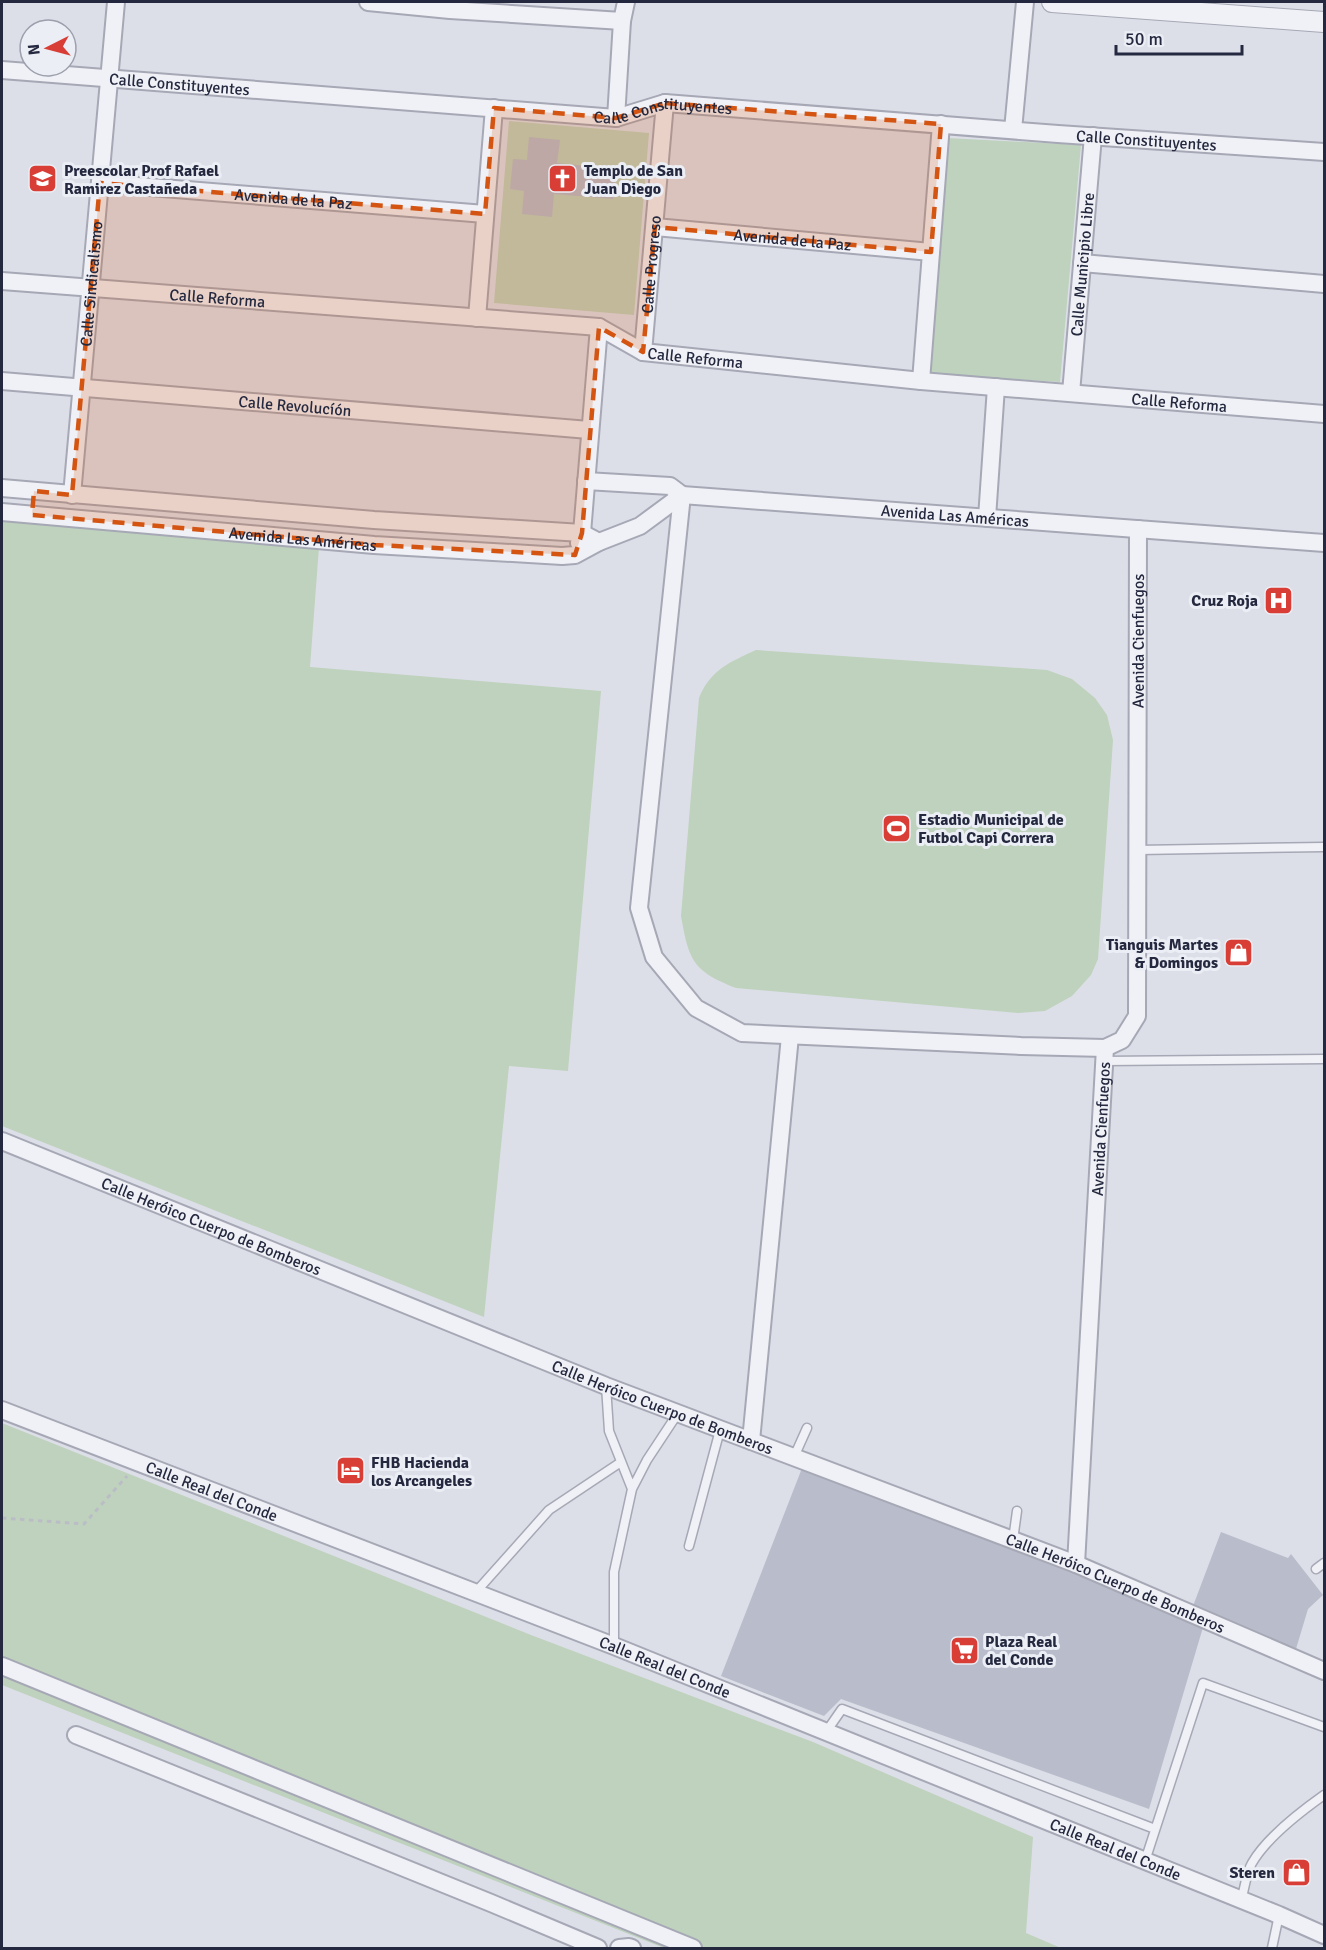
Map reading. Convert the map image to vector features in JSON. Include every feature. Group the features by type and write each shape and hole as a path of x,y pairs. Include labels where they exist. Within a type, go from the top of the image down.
{"street":[{"name":"Calle Sindicalismo","path":"72,495 116,2"},
{"path":"368,2 451,6 622,21"},
{"path":"616,118 622,21 626,2"},
{"path":"1013,130 1025,2"},
{"path":"1052,2 1324,22"},
{"name":"Calle Constituyentes","path":"2,70 616,118 665,103 1324,152"},
{"name":"Calle Progreso","path":"643,352 665,103"},
{"path":"477,318 494,108"},
{"path":"921,381 941,124"},
{"name":"Calle Municipio Libre","path":"1071,393 1093,136"},
{"name":"Avenida de la Paz","path":"100,183 485,214"},
{"name":"Avenida de la Paz","path":"655,227 931,252"},
{"path":"1082,263 1324,284"},
{"name":"Calle Reforma","path":"2,281 598,327 643,352 921,381 1324,414"},
{"path":"575,555 582,533 598,327"},
{"name":"Calle Revolucíón","path":"2,381 589,429"},
{"path":"987,518 996,387"},
{"path":"585,481 670,486 682,495 639,908 654,957 696,1008 742,1033 1105,1054"},
{"name":"Avenida Las Américas","path":"2,488 374,520 582,533 599,542"},
{"path":"32,515 34,491"},
{"name":"Avenida Las Américas","path":"2,512 374,545 562,556 575,555 599,542 640,526 682,495 1324,543"},
{"path":"374,520 374,545"},
{"name":"Avenida Cienfuegos","path":"1076,1564 1105,1054 1122,1041 1137,1016 1138,529"},
{"path":"751,1441 790,1036"},
{"name":"Calle Heróico Cuerpo de Bomberos","path":"2,1141 606,1386 1076,1564 1324,1671"},
{"name":"Calle Real del Conde","path":"2,1410 614,1646 1324,1935"},
{"path":"2,1666 693,1948"},
{"path":"76,1735 598,1948"},
{"path":"619,1948 632,1948"}],"lane":[{"path":"1138,850 1324,847"},
{"path":"1105,1054 1324,1059"},
{"path":"606,1386 609,1431 632,1489"},
{"path":"614,1646 614,1572 632,1489 647,1460 678,1413"},
{"path":"794,1457 807,1428"},
{"path":"689,1546 720,1430"},
{"path":"475,1593 549,1510 621,1462"},
{"path":"1013,1540 1017,1511"},
{"path":"1316,1569 1324,1563"},
{"path":"1145,1861 1203,1683 1324,1727"},
{"path":"826,1733 842,1709 1155,1829"},
{"path":"1241,1900 1252,1864 1274,1836 1324,1795"},
{"path":"1272,1948 1279,1915"}],"path":[{"path":"2,1518 84,1524 139,1463"}],"highlighted area":[{"path":"665,103 941,124 931,252 655,227 643,352 599,327 582,533 575,555 374,545 32,515 34,491 72,495 100,183 485,214 494,108 616,118"}],"green space":[{"path":"509,121 649,133 634,315 494,303"},
{"path":"947,138 1081,145 1060,382 928,374"},
{"path":"2,521 319,547 310,667 601,691 568,1071 509,1066 484,1317 2,1126"},
{"name":"Estadio Municipal de Futbol Capi Correra","path":"756,650 1047,670 1072,679 1095,698 1107,715 1113,740 1098,959 1091,975 1072,996 1045,1011 1018,1013 736,988 702,970 695,962 687,944 681,916 699,698 709,680 722,668"},
{"path":"2,1423 531,1635 813,1742 1033,1837 1026,1933 1061,1948 664,1948 2,1685"}],"building":[{"name":"Templo de San Juan Diego","path":"529,137 560,140 557,163 616,169 613,199 554,194 552,217 522,214 524,191 510,189 513,159 527,160"},
{"name":"Plaza Real del Conde","path":"804,1463 1204,1624 1149,1809 841,1699 824,1716 721,1676"},
{"path":"1221,1532 1288,1558 1291,1554 1323,1595 1308,1609 1296,1649 1193,1606"}],"place":[{"name":"Preescolar Prof Rafael Ramirez Castañeda","path":"43,179"},
{"name":"Templo de San Juan Diego","path":"563,179"},
{"name":"Cruz Roja","path":"1279,600"},
{"name":"Estadio Municipal de Futbol Capi Correra","path":"897,828"},
{"name":"Tianguis Martes & Domingos","path":"1239,953"},
{"name":"FHB Hacienda los Arcangeles","path":"350,1471"},
{"name":"Plaza Real del Conde","path":"964,1650"},
{"name":"Steren","path":"1296,1872"}]}
